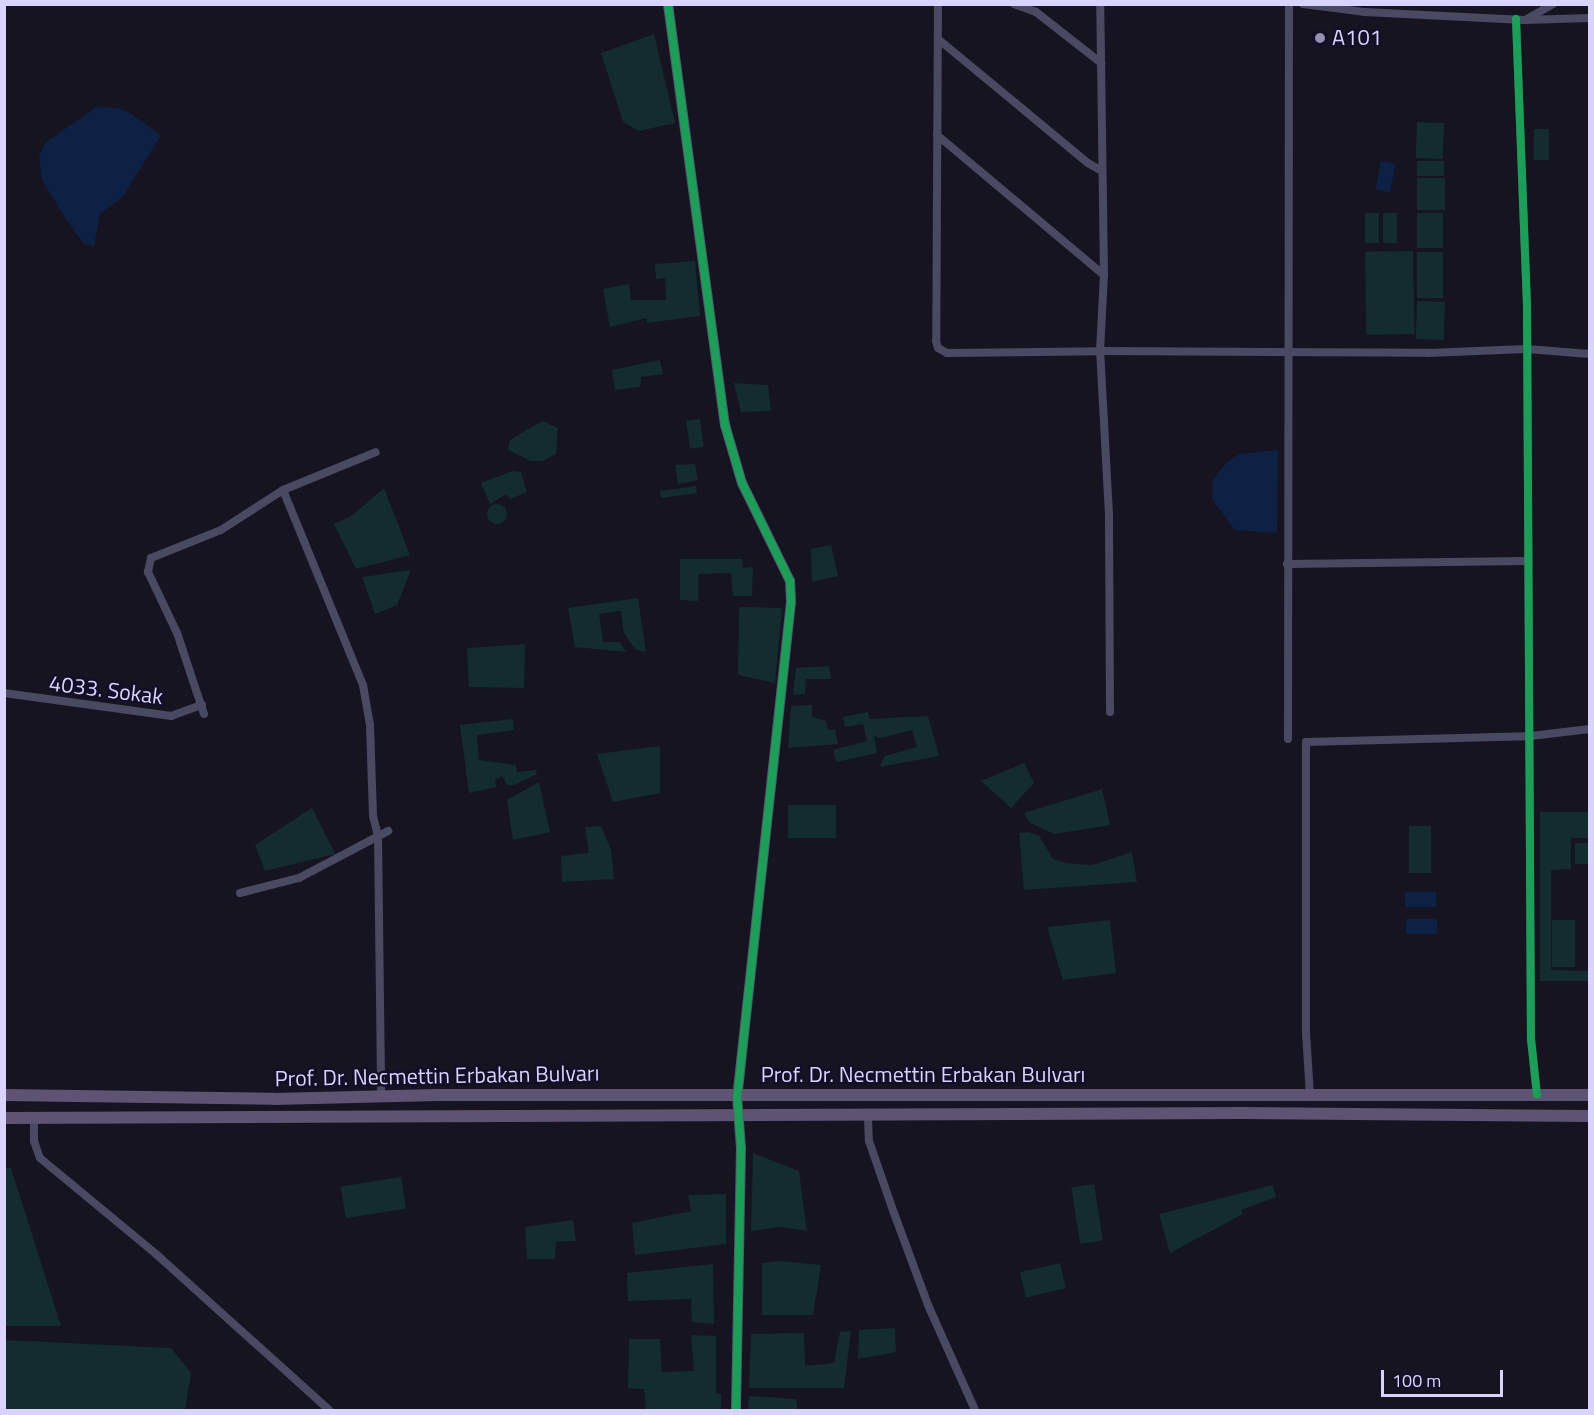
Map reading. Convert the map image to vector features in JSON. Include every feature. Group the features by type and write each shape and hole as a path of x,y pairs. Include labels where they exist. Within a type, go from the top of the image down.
{"main road":[{"name":"Prof. Dr. Necmettin Erbakan Bulvarı","path":"4,1095 381,1097 1590,1095"},
{"name":"Prof. Dr. Necmettin Erbakan Bulvarı","path":"4,1118 738,1118 1244,1113 1590,1116"}],"street":[{"path":"668,4 725,425 742,483 790,581 791,602 737,1096 741,1148 736,1410"},
{"path":"938,4 938,348 946,353 1100,351 1428,353 1527,350 1590,354"},
{"path":"1014,4 1036,12 1101,63"},
{"path":"1100,4 1104,275 1100,351 1109,515 1110,712"},
{"path":"1288,739 1289,4"},
{"path":"1303,4 1365,12 1520,20 1590,18"},
{"path":"1520,20 1553,4"},
{"path":"1520,20 1527,350 1531,1039 1537,1095"},
{"path":"938,39 1088,163 1102,171"},
{"path":"937,135 1104,275"},
{"path":"376,452 284,490 363,685 378,836 381,1097"},
{"name":"4033. Sokak","path":"4,693 171,716 203,710 177,633 147,563 150,558 221,530 284,490"},
{"path":"1287,564 1527,561"},
{"path":"1310,1095 1306,1022 1306,742 1531,736 1590,729"},
{"path":"240,893 299,878 388,831"},
{"path":"868,1117 869,1141 894,1213 928,1305 975,1410"},
{"path":"34,1119 40,1158 156,1254 329,1410"}],"green space":[{"path":"654,34 675,123 639,131 623,122 601,53"},
{"path":"1417,122 1444,123 1443,159 1416,158"},
{"path":"1534,129 1549,129 1549,160 1534,160"},
{"path":"1417,161 1444,161 1444,176 1417,176"},
{"path":"1417,178 1445,178 1445,210 1417,210"},
{"path":"1365,213 1379,213 1379,243 1365,243"},
{"path":"1383,213 1397,213 1397,243 1383,243"},
{"path":"1417,213 1443,213 1443,248 1417,248"},
{"path":"1413,251 1414,334 1366,335 1365,252"},
{"path":"1417,252 1443,252 1443,298 1417,298"},
{"path":"695,261 700,316 647,323 646,318 610,327 603,289 629,284 631,300 666,300 665,278 656,279 655,264"},
{"path":"1417,301 1445,302 1444,340 1416,339"},
{"path":"660,360 663,374 641,377 640,387 615,390 612,370"},
{"path":"734,383 768,385 771,411 741,412"},
{"path":"700,419 704,447 690,449 686,421"},
{"path":"542,421 558,428 556,454 542,461 531,461 508,450 510,440"},
{"path":"695,464 698,480 678,484 675,465"},
{"path":"512,471 521,472 527,492 510,499 506,494 490,504 481,483"},
{"path":"696,486 697,493 661,498 660,491"},
{"path":"384,488 410,555 356,569 334,524 351,516"},
{"path":"497,504 504,507 507,514 504,521 497,524 490,521 487,514 490,507"},
{"path":"831,545 838,576 812,582 811,549"},
{"path":"680,559 742,559 743,568 753,567 752,596 733,596 731,573 698,574 698,601 680,600"},
{"path":"411,570 397,605 375,614 362,577"},
{"path":"638,598 646,652 635,649 624,633 621,611 599,614 603,642 620,642 626,652 575,647 568,608"},
{"path":"739,607 782,608 775,683 738,675"},
{"path":"525,644 524,688 469,687 467,648"},
{"path":"829,666 831,679 806,679 805,694 793,695 796,668"},
{"path":"812,705 812,717 826,721 828,730 835,729 838,744 788,748 791,706"},
{"path":"868,712 870,719 928,716 939,756 879,767 885,756 917,747 912,730 881,738 874,736 877,753 836,762 833,750 867,741 863,724 845,727 843,717"},
{"path":"513,719 514,730 477,735 479,760 516,765 517,772 536,770 537,774 514,785 507,785 502,776 495,780 496,787 469,793 460,725"},
{"path":"660,746 660,793 613,802 597,754"},
{"path":"1024,763 1034,783 1011,808 981,781"},
{"path":"539,782 550,832 513,840 507,800"},
{"path":"1102,789 1110,825 1054,834 1030,823 1024,813"},
{"path":"788,805 836,805 836,838 788,838"},
{"path":"312,808 335,854 265,871 255,845"},
{"path":"1540,812 1589,812 1589,838 1571,838 1571,869 1551,870 1551,970 1589,971 1589,981 1540,981"},
{"path":"601,826 611,850 614,879 562,882 561,856 589,853 585,827"},
{"path":"1409,826 1431,826 1431,873 1409,873"},
{"path":"1028,832 1039,836 1053,859 1066,863 1092,865 1132,852 1137,882 1024,890 1019,833"},
{"path":"1575,843 1589,843 1589,864 1575,864"},
{"path":"1110,920 1116,973 1063,980 1047,927"},
{"path":"1552,920 1575,920 1575,967 1552,967"},
{"path":"753,1153 799,1171 807,1231 780,1227 751,1231"},
{"path":"4,1168 11,1168 61,1326 5,1326"},
{"path":"401,1177 406,1209 346,1218 341,1187"},
{"path":"1094,1184 1103,1240 1080,1244 1071,1188"},
{"path":"1273,1185 1276,1197 1241,1210 1243,1214 1170,1253 1159,1214"},
{"path":"726,1194 726,1244 635,1255 632,1223 691,1211 688,1195"},
{"path":"573,1220 576,1241 556,1242 555,1259 527,1259 525,1227"},
{"path":"780,1261 821,1265 813,1315 762,1315 762,1263"},
{"path":"1060,1263 1066,1288 1026,1298 1020,1272"},
{"path":"713,1264 714,1324 692,1322 691,1299 628,1301 627,1273"},
{"path":"895,1328 896,1352 858,1359 859,1330"},
{"path":"851,1331 844,1388 749,1388 751,1334 804,1333 805,1366 834,1363 840,1332"},
{"path":"691,1335 716,1336 716,1393 721,1394 721,1410 646,1410 644,1389 628,1388 629,1339 660,1339 662,1372 694,1371"},
{"path":"5,1340 171,1348 191,1373 185,1410 5,1410"},
{"path":"749,1396 796,1399 798,1410 748,1410"}],"water":[{"path":"98,106 125,110 161,135 122,198 100,213 94,246 84,244 42,180 39,156 45,143"},
{"path":"1381,161 1396,164 1390,192 1375,189"},
{"path":"1278,450 1277,533 1235,530 1212,499 1213,480 1227,462 1240,454"},
{"path":"1405,892 1436,892 1436,907 1405,907"},
{"path":"1406,919 1437,919 1437,934 1406,934"}],"cycle path":[{"path":"668,4 725,425 742,483 790,581 791,602 737,1096 741,1148 736,1410"},
{"path":"1516,19 1527,304 1531,1039 1537,1095"}],"place":[{"name":"A101","path":"1320,38"}]}
